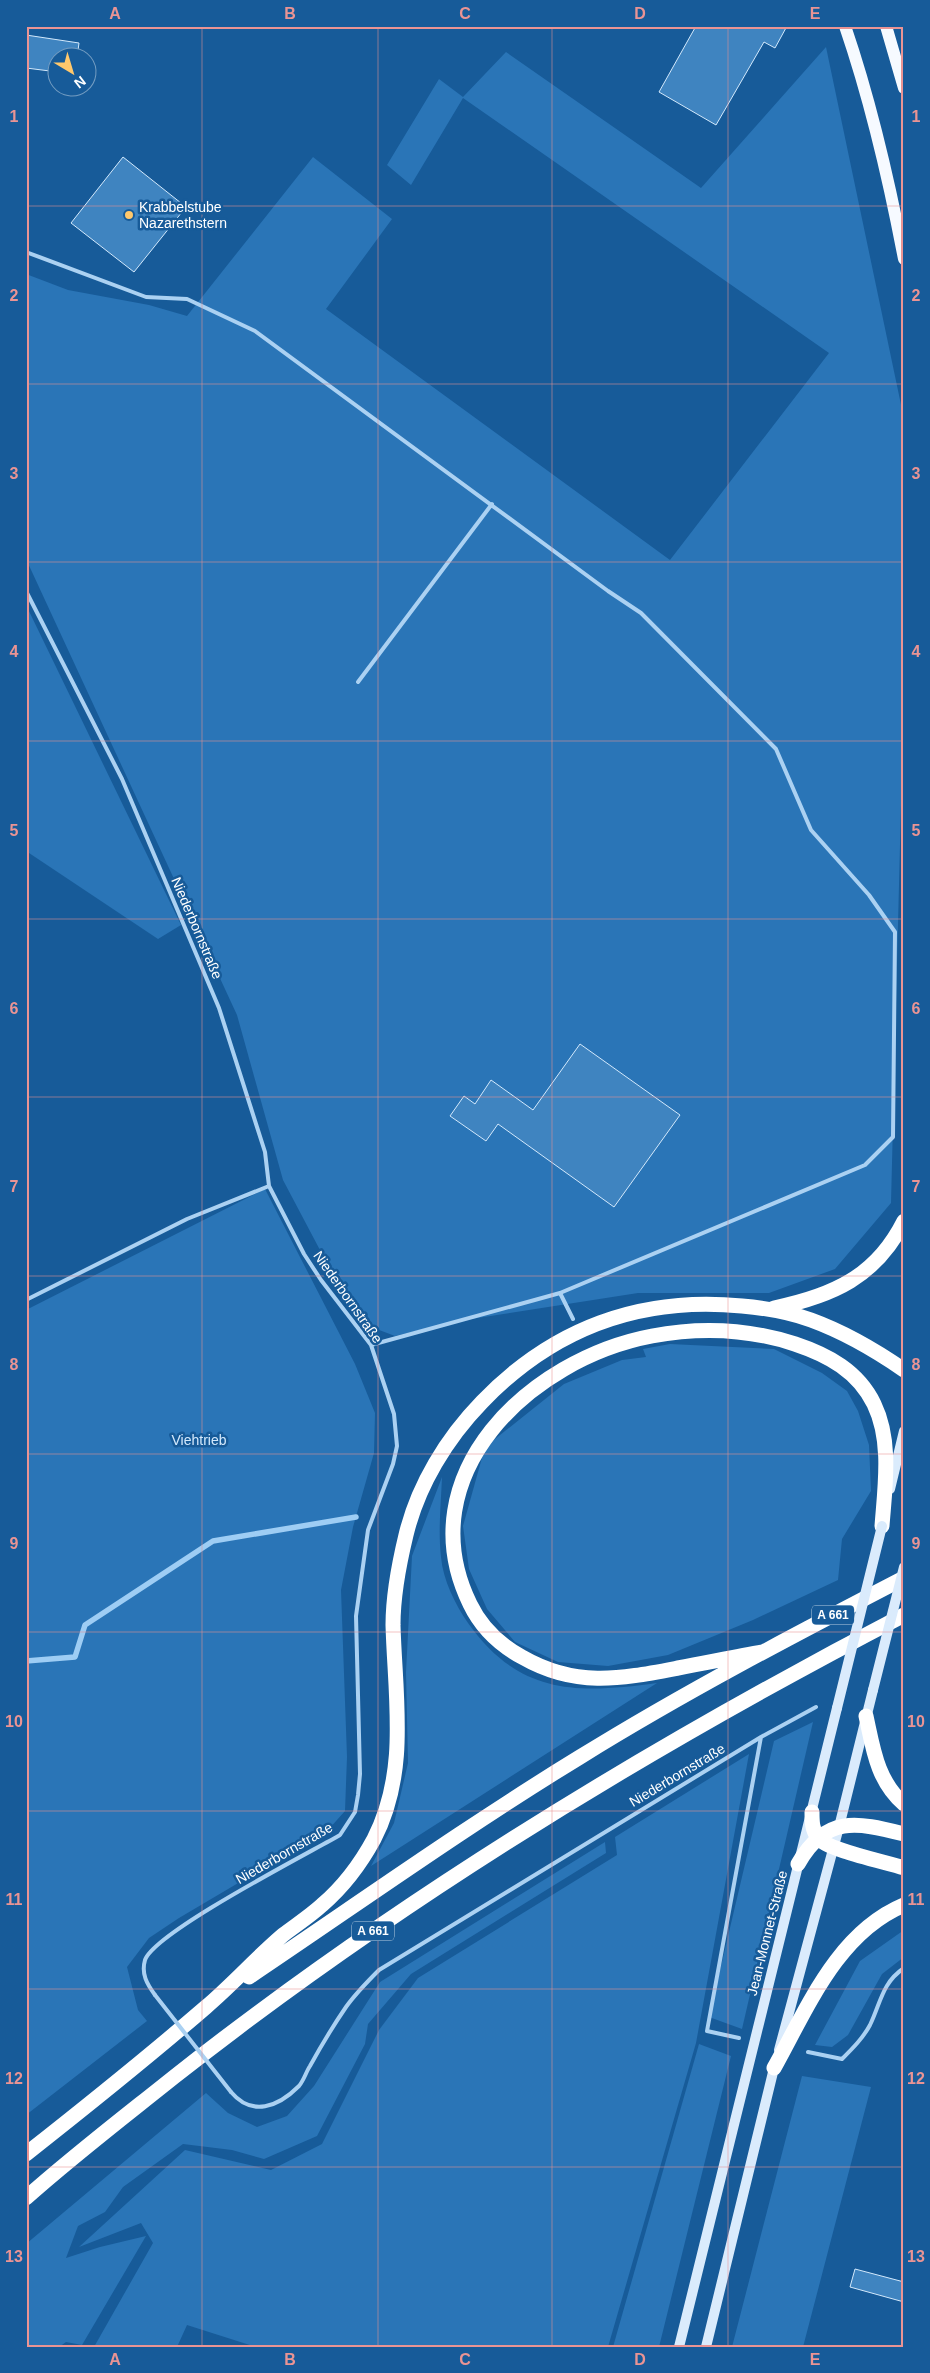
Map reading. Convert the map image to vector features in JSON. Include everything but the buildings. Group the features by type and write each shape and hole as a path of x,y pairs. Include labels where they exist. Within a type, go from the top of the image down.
{"highway":[{"path":"768,1309 821,1297 842,1288 860,1276 879,1258 896,1236 904,1221"},
{"path":"209,2005 284,1935 324,1903 358,1866 383,1820 398,1758 399,1715 393,1623 394,1601 401,1554 413,1511 444,1450 460,1426 489,1394 521,1364 579,1330 618,1317 659,1307 704,1303 768,1309 811,1320 848,1336 904,1370"},
{"path":"762,1652 640,1675 597,1680 559,1674 538,1666 512,1651 483,1625 472,1609 462,1587 455,1562 452,1521 462,1477 474,1453 507,1413 526,1396 568,1366 607,1349 650,1336 693,1331 715,1330 760,1336 812,1350 834,1360 861,1384 874,1403 883,1437 886,1466 882,1526"},
{"name":"A 661","path":"26,2154 209,2005 453,1838 580,1757 762,1652 904,1578"},
{"name":"A 661","path":"26,2198 238,2027 312,1972 466,1869 596,1786 683,1734 904,1614"},
{"path":"866,1716 878,1767 889,1788 904,1804"},
{"path":"812,1812 813,1828 817,1837 828,1846 904,1868"},
{"path":"798,1864 807,1848 817,1837 839,1828 865,1825 904,1834"},
{"path":"774,2068 818,1988 839,1958 861,1932 878,1917 904,1905"}],"main road":[{"path":"846,26 888,177 904,259"},
{"path":"886,26 904,88"},
{"name":"Jean-Monnet-Straße","path":"679,2347 812,1812 904,1431"},
{"path":"706,2347 774,2068 839,1828 904,1567"}],"lane":[{"path":"26,252 146,297 187,299 255,331 608,591 641,613 776,750 811,830 869,895 895,932 892,1137 864,1165 560,1292 371,1345"},
{"path":"358,682 492,504"},
{"name":"Niederbornstraße","path":"26,591 122,779 219,1008 265,1152 269,1186 317,1274 371,1345 394,1414 397,1446 393,1464 368,1530 356,1616 360,1774 355,1812 340,1834 184,1924 155,1945 145,1960 143,1973 155,1995 239,2102 247,2106 271,2106 286,2097 300,2085 346,2008 361,1988 379,1970 761,1737 816,1707"},
{"path":"26,1300 187,1218 269,1186"},
{"path":"560,1292 573,1319"},
{"path":"739,2038 707,2031 761,1737"},
{"path":"808,2052 842,2059 860,2041 870,2025 892,1976 904,1968"}],"green space":[{"path":"826,47 904,419 904,686 891,1203 835,1269 769,1293 638,1293 458,1321 395,1336 358,1322 283,1180 237,1015 26,559 26,274 68,290 149,305 187,316 313,157 392,219 326,309 670,560 829,353 463,98 411,185 387,165 439,79 463,97 506,52 701,188"},
{"path":"26,605 181,925 158,939 26,851"},
{"name":"Viehtrieb","path":"265,1189 355,1364 375,1413 374,1453 353,1527 341,1590 347,1757 345,1811 328,1830 179,1918 149,1938 127,1967 138,2010 147,2021 26,2115 26,1310"},
{"path":"670,1344 774,1349 822,1373 847,1391 858,1411 869,1445 871,1491 842,1539 838,1580 753,1620 668,1655 608,1666 558,1662 515,1642 487,1609 469,1569 463,1526 485,1447 564,1384 622,1360 646,1357 643,1349"},
{"path":"442,1477 440,1537 444,1574 450,1592 463,1616 487,1647 508,1664 529,1677 552,1684 575,1688 601,1688 657,1683 371,1866 394,1823 408,1763 406,1672 412,1556"},
{"path":"904,1717 904,1772 901,1728"},
{"path":"813,1722 742,2029 709,2017 774,1741"},
{"path":"749,1754 696,2043 608,2347 256,2347 187,2325 177,2347 94,2347 153,2243 141,2223 79,2247 185,2150 271,2170 322,2144 379,2030 418,1978 617,1855 615,1837"},
{"path":"605,1842 606,1853 411,1974 368,2024 365,2044 317,2136 264,2159 232,2150 183,2144 123,2187 105,2212 78,2226 66,2258 100,2247 146,2236 82,2345 66,2342 59,2347 26,2347 26,2244 206,2093 228,2113 257,2127 287,2116 314,2086 380,1982"},
{"path":"904,1930 904,1957 882,1974 848,2035 832,2047 815,2045 860,1961"},
{"path":"699,2044 731,2056 659,2347 613,2347"},
{"path":"802,2076 871,2087 803,2347 732,2347"}],"waterway":[{"path":"26,1661 75,1657 85,1625 213,1541 356,1517"}],"place":[{"name":"Krabbelstube Nazarethstern","path":"129,215"}]}
